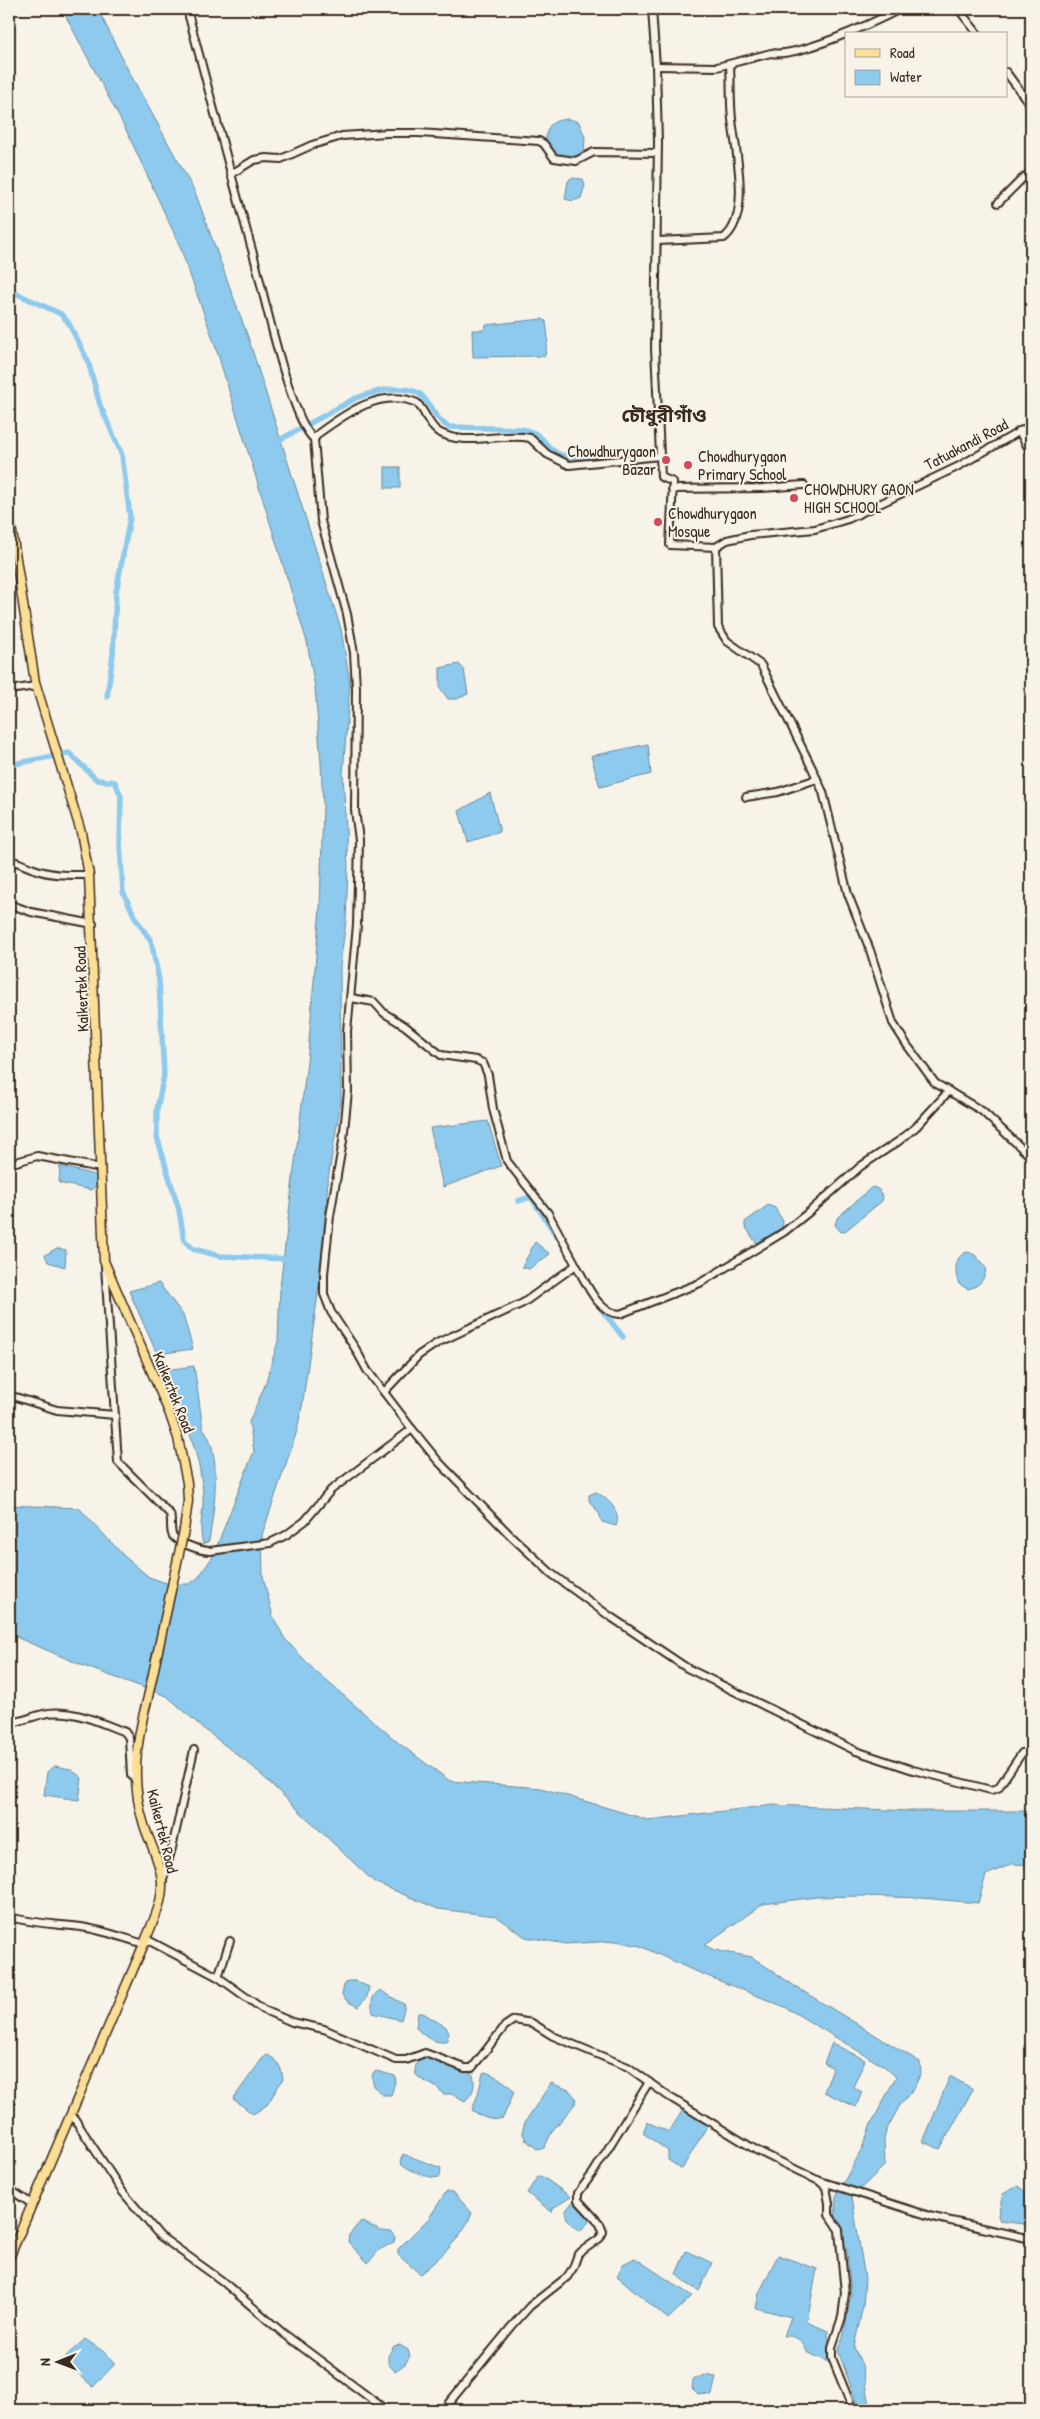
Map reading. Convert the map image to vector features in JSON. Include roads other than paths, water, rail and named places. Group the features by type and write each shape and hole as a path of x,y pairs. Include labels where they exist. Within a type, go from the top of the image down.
{"main road":[{"name":"Kaikertek Road","path":"9,512 36,686 81,832 89,875 93,924 104,1261 169,1412 184,1462 187,1492 184,1530 134,1757 143,1821 162,1881 161,1897 145,1942 9,2258"}],"street":[{"path":"186,9 271,328 300,417 312,437 322,521 347,614 356,678 355,810 359,840 357,925 347,1031 348,1092 343,1141 330,1216 324,1274 324,1294 331,1312 356,1348 367,1370 412,1429 438,1461 510,1535 552,1574 608,1615 687,1668 856,1751 913,1770 991,1790 998,1788 1022,1753 1031,1752"},
{"path":"652,9 656,66 658,241 655,348 661,477 672,480 670,545 716,547 718,627 727,641 762,665 817,778 848,894 870,950 893,1022 932,1080 982,1111 1031,1157"},
{"path":"849,32 900,9"},
{"path":"959,10 976,32"},
{"path":"656,66 717,67 730,65 772,53 795,51 845,34"},
{"path":"658,241 724,238 733,226 738,212 740,188 732,120 730,65"},
{"path":"1008,75 1031,106"},
{"path":"231,174 254,160 262,158 281,159 312,145 342,136 387,133 539,141 544,144 554,158 576,161 594,152 657,154"},
{"path":"998,203 1031,172"},
{"path":"312,437 356,407 400,399 417,403 436,430 445,435 461,438 494,436 530,438 547,454 569,465 660,456"},
{"name":"Tatuakandi Road","path":"716,547 727,540 750,535 815,529 848,519 957,467 1019,430 1031,425"},
{"path":"1019,430 1031,453"},
{"path":"672,489 762,488 804,485"},
{"path":"9,690 36,686"},
{"path":"746,797 778,792 817,778"},
{"path":"9,860 22,862 33,869 47,873 64,876 89,875"},
{"path":"9,904 31,912 93,924"},
{"path":"351,998 374,1002 384,1013 405,1026 441,1056 476,1060 483,1063 488,1075 493,1109 507,1161 548,1213 572,1267 602,1306 614,1314 620,1314 700,1283 784,1232 861,1166 900,1141 916,1127 948,1091"},
{"path":"9,1164 36,1156 101,1168"},
{"path":"104,1261 117,1458 120,1466 141,1483 170,1514 174,1538 200,1550 210,1552 270,1544 305,1521 330,1490 412,1429"},
{"path":"384,1392 419,1355 437,1343 523,1302 572,1267"},
{"path":"9,1395 57,1410 115,1415"},
{"path":"9,1724 23,1722 43,1714 76,1713 125,1732 129,1738 130,1775 136,1780"},
{"path":"162,1881 172,1848 194,1750"},
{"path":"9,1917 35,1924 81,1927 145,1942 218,1977 264,2010 292,2022 324,2029 396,2060 406,2060 425,2053 465,2068 472,2068 505,2026 514,2020 532,2023 553,2036 628,2068 756,2150 821,2180 933,2217 1031,2239"},
{"path":"218,1977 230,1940"},
{"path":"443,2410 530,2306 567,2277 573,2268 578,2254 600,2238 603,2232 600,2224 578,2200 578,2193 593,2173 649,2082"},
{"path":"72,2115 122,2191 160,2236 221,2280 295,2342 386,2410"},
{"path":"821,2180 826,2187 830,2202 829,2215 839,2230 844,2293 842,2317 832,2347 832,2358 853,2410"},
{"path":"9,2189 32,2204"}],"water":[{"path":"62,9 98,9 128,70 195,192 248,337 341,629 350,683 343,774 348,867 346,921 340,966 341,1101 328,1179 323,1258 302,1407 296,1434 262,1535 263,1576 273,1617 285,1639 315,1671 401,1745 450,1781 541,1788 648,1820 774,1805 911,1811 1031,1811 1031,1865 1012,1864 986,1875 978,1903 864,1896 816,1897 763,1904 704,1945 714,1950 752,1957 796,1987 920,2062 921,2073 914,2088 900,2105 886,2131 884,2140 885,2165 852,2197 865,2279 863,2306 854,2347 863,2368 871,2410 859,2410 838,2350 843,2338 851,2294 847,2251 835,2216 836,2196 861,2151 871,2124 896,2077 885,2067 785,2007 690,1969 640,1946 616,1941 566,1944 525,1937 496,1916 438,1909 374,1882 253,1767 204,1729 167,1696 86,1667 9,1634 9,1505 79,1508 124,1556 149,1577 169,1584 189,1584 198,1578 213,1556 254,1451 249,1422 265,1385 278,1341 280,1287 308,1053 320,907 323,805 321,763 315,688 307,642 214,342 179,244 127,132"},
{"path":"569,119 579,122 585,137 584,153 573,159 556,156 546,145 546,133 550,126 557,121"},
{"path":"571,178 583,179 585,185 581,198 573,201 565,199 568,181"},
{"path":"542,319 546,321 548,338 545,356 473,357 472,330 484,330 486,325"},
{"path":"385,467 400,467 400,488 385,488"},
{"path":"459,664 464,670 468,694 457,699 448,699 440,688 440,668"},
{"path":"648,744 651,774 600,787 591,756"},
{"path":"490,793 500,832 468,842 459,811"},
{"path":"488,1121 501,1166 443,1187 430,1128"},
{"path":"60,1166 98,1176 97,1185 91,1190 59,1183"},
{"path":"872,1187 878,1189 883,1197 882,1201 845,1231 841,1232 835,1225 837,1218"},
{"path":"768,1205 775,1208 783,1221 782,1227 759,1244 756,1243 745,1226 745,1222"},
{"path":"535,1242 550,1254 529,1269 522,1267"},
{"path":"57,1248 66,1250 65,1267 48,1262 45,1255"},
{"path":"968,1252 975,1255 986,1268 981,1282 968,1289 959,1284 956,1275 956,1265 960,1256"},
{"path":"159,1283 183,1315 193,1349 157,1354 129,1291"},
{"path":"194,1366 203,1428 213,1452 215,1467 215,1498 209,1541 203,1544 201,1531 203,1494 198,1462 189,1431 165,1370"},
{"path":"596,1492 613,1506 617,1515 616,1526 602,1522 599,1513 589,1501 589,1495"},
{"path":"55,1766 71,1769 82,1778 79,1800 44,1795 47,1772"},
{"path":"348,1981 355,1981 369,1987 367,1997 358,2007 347,2001 342,1995 344,1985"},
{"path":"380,1990 405,2005 401,2020 373,2013 372,2000"},
{"path":"418,2013 423,2013 446,2027 449,2033 446,2042 433,2040 419,2031 416,2027"},
{"path":"832,2043 865,2060 853,2087 862,2092 856,2107 824,2092 833,2068 824,2063"},
{"path":"267,2055 279,2065 283,2079 267,2105 253,2114 233,2099 262,2059"},
{"path":"428,2055 461,2067 473,2075 473,2090 465,2101 453,2094 443,2094 437,2088 417,2076 415,2069 420,2057"},
{"path":"377,2071 395,2076 396,2079 391,2095 382,2095 374,2086 372,2077 373,2073"},
{"path":"485,2072 501,2080 514,2092 503,2118 486,2118 472,2110 483,2073"},
{"path":"950,2076 973,2089 940,2149 923,2142"},
{"path":"551,2083 569,2090 576,2098 575,2104 553,2130 544,2148 538,2150 526,2140 522,2132 525,2122"},
{"path":"684,2108 709,2123 682,2169 668,2160 668,2151 643,2133 647,2122 669,2132"},
{"path":"403,2154 441,2168 440,2177 425,2176 408,2169 401,2163"},
{"path":"538,2176 543,2177 571,2197 553,2208 552,2212 527,2193"},
{"path":"1018,2186 1031,2196 1031,2225 1000,2221 998,2215 1003,2194"},
{"path":"446,2192 453,2192 472,2213 456,2239 443,2254 420,2274 398,2255 398,2249 429,2218"},
{"path":"574,2200 590,2217 588,2223 580,2231 570,2223 565,2212"},
{"path":"361,2221 381,2231 391,2232 395,2237 394,2242 379,2250 368,2263 348,2242 349,2235"},
{"path":"686,2251 712,2263 699,2291 676,2274"},
{"path":"778,2255 817,2269 807,2322 828,2331 830,2363 807,2352 801,2342 795,2338 784,2336 791,2317 756,2308 759,2293"},
{"path":"635,2258 692,2296 668,2319 617,2276 623,2264"},
{"path":"85,2339 107,2354 115,2364 93,2387 67,2363 66,2356"},
{"path":"400,2345 408,2350 410,2356 405,2364 395,2371 388,2364 388,2356 394,2346"},
{"path":"704,2375 716,2377 712,2395 698,2394 692,2388 693,2380"}],"waterway":[{"path":"9,278 11,291 61,314 68,322 88,361 100,405 122,455 130,517 116,592 113,654 107,697"},
{"path":"274,443 356,398 381,391 401,389 418,393 424,398 438,418 449,427 521,429 530,431 541,438 554,451 571,457 610,452"},
{"path":"9,765 69,753 97,780 115,782 121,796 120,843 123,892 136,919 151,941 159,980 164,1075 157,1109 157,1137 179,1210 184,1240 193,1249 220,1256 291,1259"},
{"path":"518,1201 531,1197 558,1238"},
{"path":"599,1306 623,1337"}],"place":[{"name":"Chowdhurygaon Bazar","path":"666,460"},
{"name":"Chowdhurygaon Primary School","path":"688,465"},
{"name":"CHOWDHURY GAON HIGH SCHOOL","path":"794,498"},
{"name":"Chowdhurygaon Mosque","path":"658,522"}],"district":[{"name":"চৌধুরীগাঁও","path":"664,415"}]}
